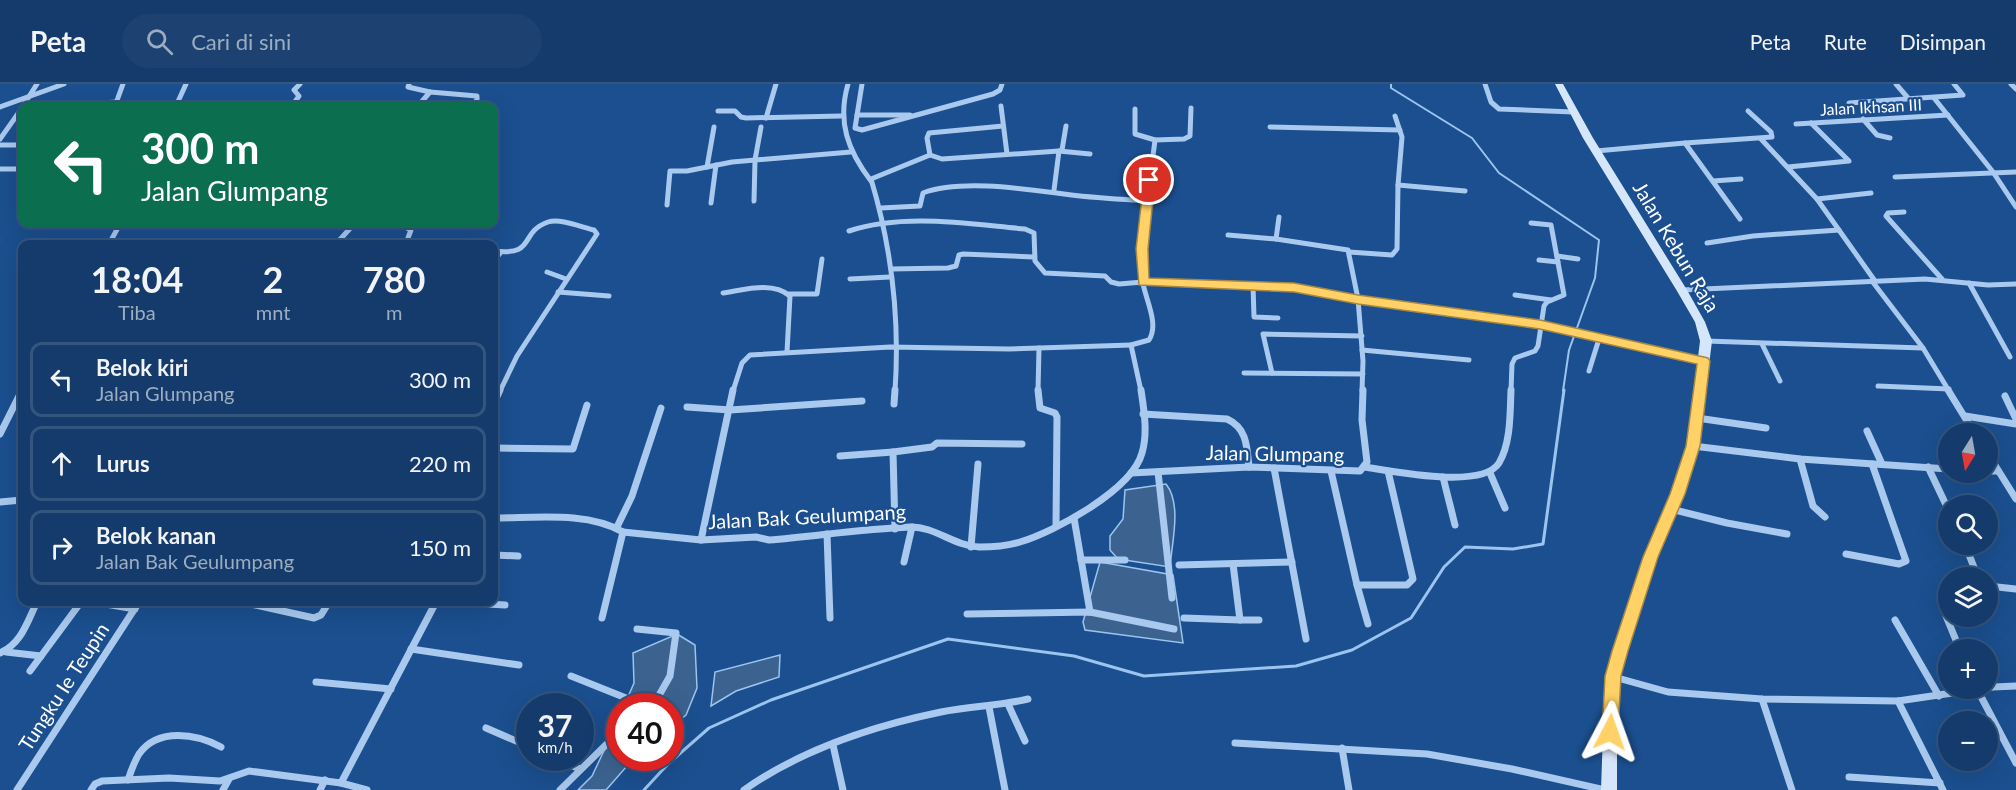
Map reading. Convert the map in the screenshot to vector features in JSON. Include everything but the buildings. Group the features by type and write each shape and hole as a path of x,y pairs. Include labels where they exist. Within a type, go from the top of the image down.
{"street":[{"path":"26,102 37,84"},
{"path":"0,107 64,84"},
{"path":"117,102 123,84"},
{"path":"178,102 186,84"},
{"path":"297,102 299,96 294,90 300,84"},
{"path":"409,84 408,87 430,92 477,96 475,102"},
{"path":"766,118 776,84 769,84"},
{"path":"848,84 844,95 842,116 845,140 858,165 871,181 885,225 898,347 894,404"},
{"path":"862,84 855,128 862,130 993,94 1000,90 1002,84"},
{"path":"1485,84 1491,102 1499,109 1573,112"},
{"name":"Jalan Kebun Raja","path":"1559,84 1596,151 1682,290 1700,322 1706,341 1693,446 1648,566 1613,676 1607,790"},
{"path":"1896,84 1908,98"},
{"path":"1849,103 1963,95 1954,84"},
{"path":"2011,84 2016,89"},
{"path":"421,102 430,92"},
{"path":"1934,98 1993,172 2016,207"},
{"path":"1002,106 1007,154"},
{"path":"1135,109 1135,134 1155,140 1184,139 1190,136 1191,108"},
{"path":"718,111 735,111 741,117 746,118 842,116"},
{"path":"1596,151 1772,137 1773,134 1748,111"},
{"path":"0,139 18,114"},
{"path":"856,116 922,114"},
{"name":"Jalan Ikhsan III","path":"1796,124 1948,115"},
{"path":"1228,235 1276,238 1345,249 1349,252 1395,253 1402,137 1395,116"},
{"path":"1863,119 1877,135 1890,138"},
{"path":"1788,167 1849,161 1810,123"},
{"path":"930,155 927,138 929,134 1003,126"},
{"path":"1054,190 1066,126"},
{"path":"706,167 714,127"},
{"path":"754,201 755,160 761,127"},
{"path":"1270,127 1400,130"},
{"path":"1761,139 1817,199 1923,348 1969,423"},
{"path":"701,540 741,363 750,355 898,347 1040,348 1131,345 1149,340 1153,334 1148,297 1143,282 1142,249 1155,140"},
{"path":"1685,143 1740,219"},
{"path":"0,145 18,145"},
{"path":"871,181 876,176 930,155 942,159 1060,150 1090,154"},
{"path":"667,205 670,171 755,160 851,152"},
{"path":"711,203 716,165"},
{"path":"0,169 18,169"},
{"path":"1895,177 2016,172"},
{"path":"1713,181 1742,179"},
{"path":"1398,185 1465,191"},
{"path":"881,208 920,206 923,194 936,188 1010,187 1147,201"},
{"path":"1817,199 1870,193"},
{"path":"1904,212 1888,213 1886,216 1942,279"},
{"path":"1276,238 1279,217"},
{"path":"498,252 519,251 536,229 548,222 555,221 594,230 596,236 517,356 498,395"},
{"path":"1364,467 1443,477 1490,473 1497,466 1504,444 1512,364 1515,358 1535,351 1543,325 1544,306 1551,300 1564,295 1551,225 1532,223"},
{"path":"849,231 885,225 966,224 1031,231 1034,233 1033,257 1040,270 1045,273 1105,276 1115,283 1253,285 1294,288 1543,325 1703,361"},
{"path":"340,240 350,228"},
{"path":"407,228 411,230 409,240"},
{"path":"1749,229 1753,236"},
{"path":"1707,243 1753,236 1839,230"},
{"path":"498,256 501,252"},
{"name":"Jalan Glumpang","path":"1131,473 1249,467 1360,471 1364,467 1367,454 1362,420 1362,336 1349,252"},
{"path":"891,268 948,268 956,266 959,255 963,254 1033,257"},
{"path":"723,293 775,287 782,288 789,294 817,294 822,259"},
{"path":"1539,260 1578,259"},
{"path":"547,273 566,279"},
{"path":"850,279 890,277"},
{"path":"1682,290 1942,279 1970,284 2016,284"},
{"path":"1970,284 2010,357"},
{"path":"1253,285 1254,316 1278,318"},
{"path":"558,292 609,297"},
{"path":"787,352 789,294"},
{"path":"1515,295 1551,300"},
{"path":"1272,373 1263,334 1362,336"},
{"path":"1589,371 1599,339"},
{"path":"1706,341 1923,348"},
{"path":"1762,344 1780,381"},
{"name":"Jalan Bak Geulumpang","path":"498,518 557,518 701,540 756,537 769,540 912,527 927,529 971,547 1020,542 1074,518 1131,473 1142,454 1143,414 1140,386 1131,345"},
{"path":"1040,348 1038,402 1040,408 1055,413 1057,417 1056,526"},
{"path":"1362,350 1469,360"},
{"path":"1244,373 1362,374"},
{"path":"1878,386 1949,389"},
{"path":"2005,396 2016,419"},
{"path":"0,434 18,397"},
{"path":"687,407 730,410 862,401"},
{"path":"498,448 573,448 587,405"},
{"path":"602,618 620,529 661,408"},
{"path":"1143,414 1227,419 1236,422 1246,437 1249,467"},
{"path":"1965,416 2016,424"},
{"path":"1697,418 1766,428"},
{"path":"1867,431 1882,464"},
{"path":"840,456 932,447 937,443 1022,444"},
{"path":"1693,446 1800,459 1938,468"},
{"path":"893,452 895,529"},
{"path":"1800,459 1813,506 1826,517"},
{"path":"971,547 978,464"},
{"path":"1846,554 1899,564 1906,561 1872,464"},
{"path":"1928,467 1941,495"},
{"path":"1274,468 1306,639"},
{"path":"1158,471 1172,598"},
{"path":"1331,471 1368,624"},
{"path":"1357,585 1407,585 1413,579 1388,471"},
{"path":"1998,471 2016,500"},
{"path":"1490,473 1505,508"},
{"path":"1443,477 1455,525"},
{"path":"2008,487 2016,488"},
{"path":"0,502 18,500"},
{"path":"1671,509 1727,523 1787,534"},
{"path":"1074,518 1090,612"},
{"path":"904,562 912,527"},
{"path":"827,534 830,618"},
{"path":"498,555 518,556"},
{"path":"1081,560 1125,560"},
{"path":"1179,565 1292,562"},
{"path":"1233,564 1240,620"},
{"path":"1998,587 2016,589"},
{"path":"498,605 505,605"},
{"path":"3,652 18,642 35,606"},
{"path":"30,672 78,606"},
{"name":"Tungku Ie Teupin","path":"17,790 136,606"},
{"path":"260,606 314,618 321,615 327,606"},
{"path":"341,783 434,606"},
{"path":"967,614 1090,612 1174,629"},
{"path":"1184,618 1259,620"},
{"path":"1895,620 1938,694"},
{"path":"636,629 676,633 670,676 660,693"},
{"path":"411,649 519,665"},
{"path":"3,652 41,656"},
{"path":"571,676 614,693"},
{"path":"1613,676 1674,693 1761,699 1899,701 1938,696"},
{"path":"316,682 391,688"},
{"path":"1998,688 2016,686"},
{"path":"744,790 756,780 833,746 904,722 965,708 989,707 1028,699"},
{"path":"1761,699 1792,790"},
{"path":"1982,699 2016,763"},
{"path":"1899,701 1942,787"},
{"path":"1008,704 1025,741"},
{"path":"989,707 1005,790"},
{"path":"486,728 516,741"},
{"path":"128,780 139,753 146,746 158,740 170,736 195,736 220,747"},
{"path":"1235,742 1427,754 1512,769 1607,790"},
{"path":"594,756 606,744"},
{"path":"833,746 843,790"},
{"path":"1342,748 1349,790"},
{"path":"91,790 95,784 102,781 169,778 229,779 249,771 325,780 368,790"},
{"path":"560,790 578,771"},
{"path":"1850,777 1942,787"},
{"path":"223,790 229,779"},
{"path":"320,790 325,780"}],"water":[{"path":"1166,484 1171,492 1175,512 1170,567 1118,559 1110,550 1110,536 1123,519 1125,490"},
{"path":"1100,562 1173,575 1183,643 1085,630 1083,622"},
{"path":"677,634 695,645 697,688 686,715 684,717 684,693 630,693 634,683 633,653"},
{"path":"780,655 779,677 736,691 711,706 715,672"},
{"path":"606,746 606,771 623,771 606,790 578,790 592,776"}],"waterway":[{"path":"1391,84 1391,88 1472,138 1499,173 1599,240 1595,278 1569,350 1563,391"},
{"path":"644,790 668,764 709,728 771,700 948,639 1074,656 1144,676 1296,666 1352,650 1411,618 1444,567 1465,547 1513,549 1543,544 1564,390"}],"route":[{"path":"1149,180 1142,249 1143,282 1271,285 1294,288 1540,324 1703,361 1693,446 1678,494 1651,557 1615,666 1610,732"}]}
